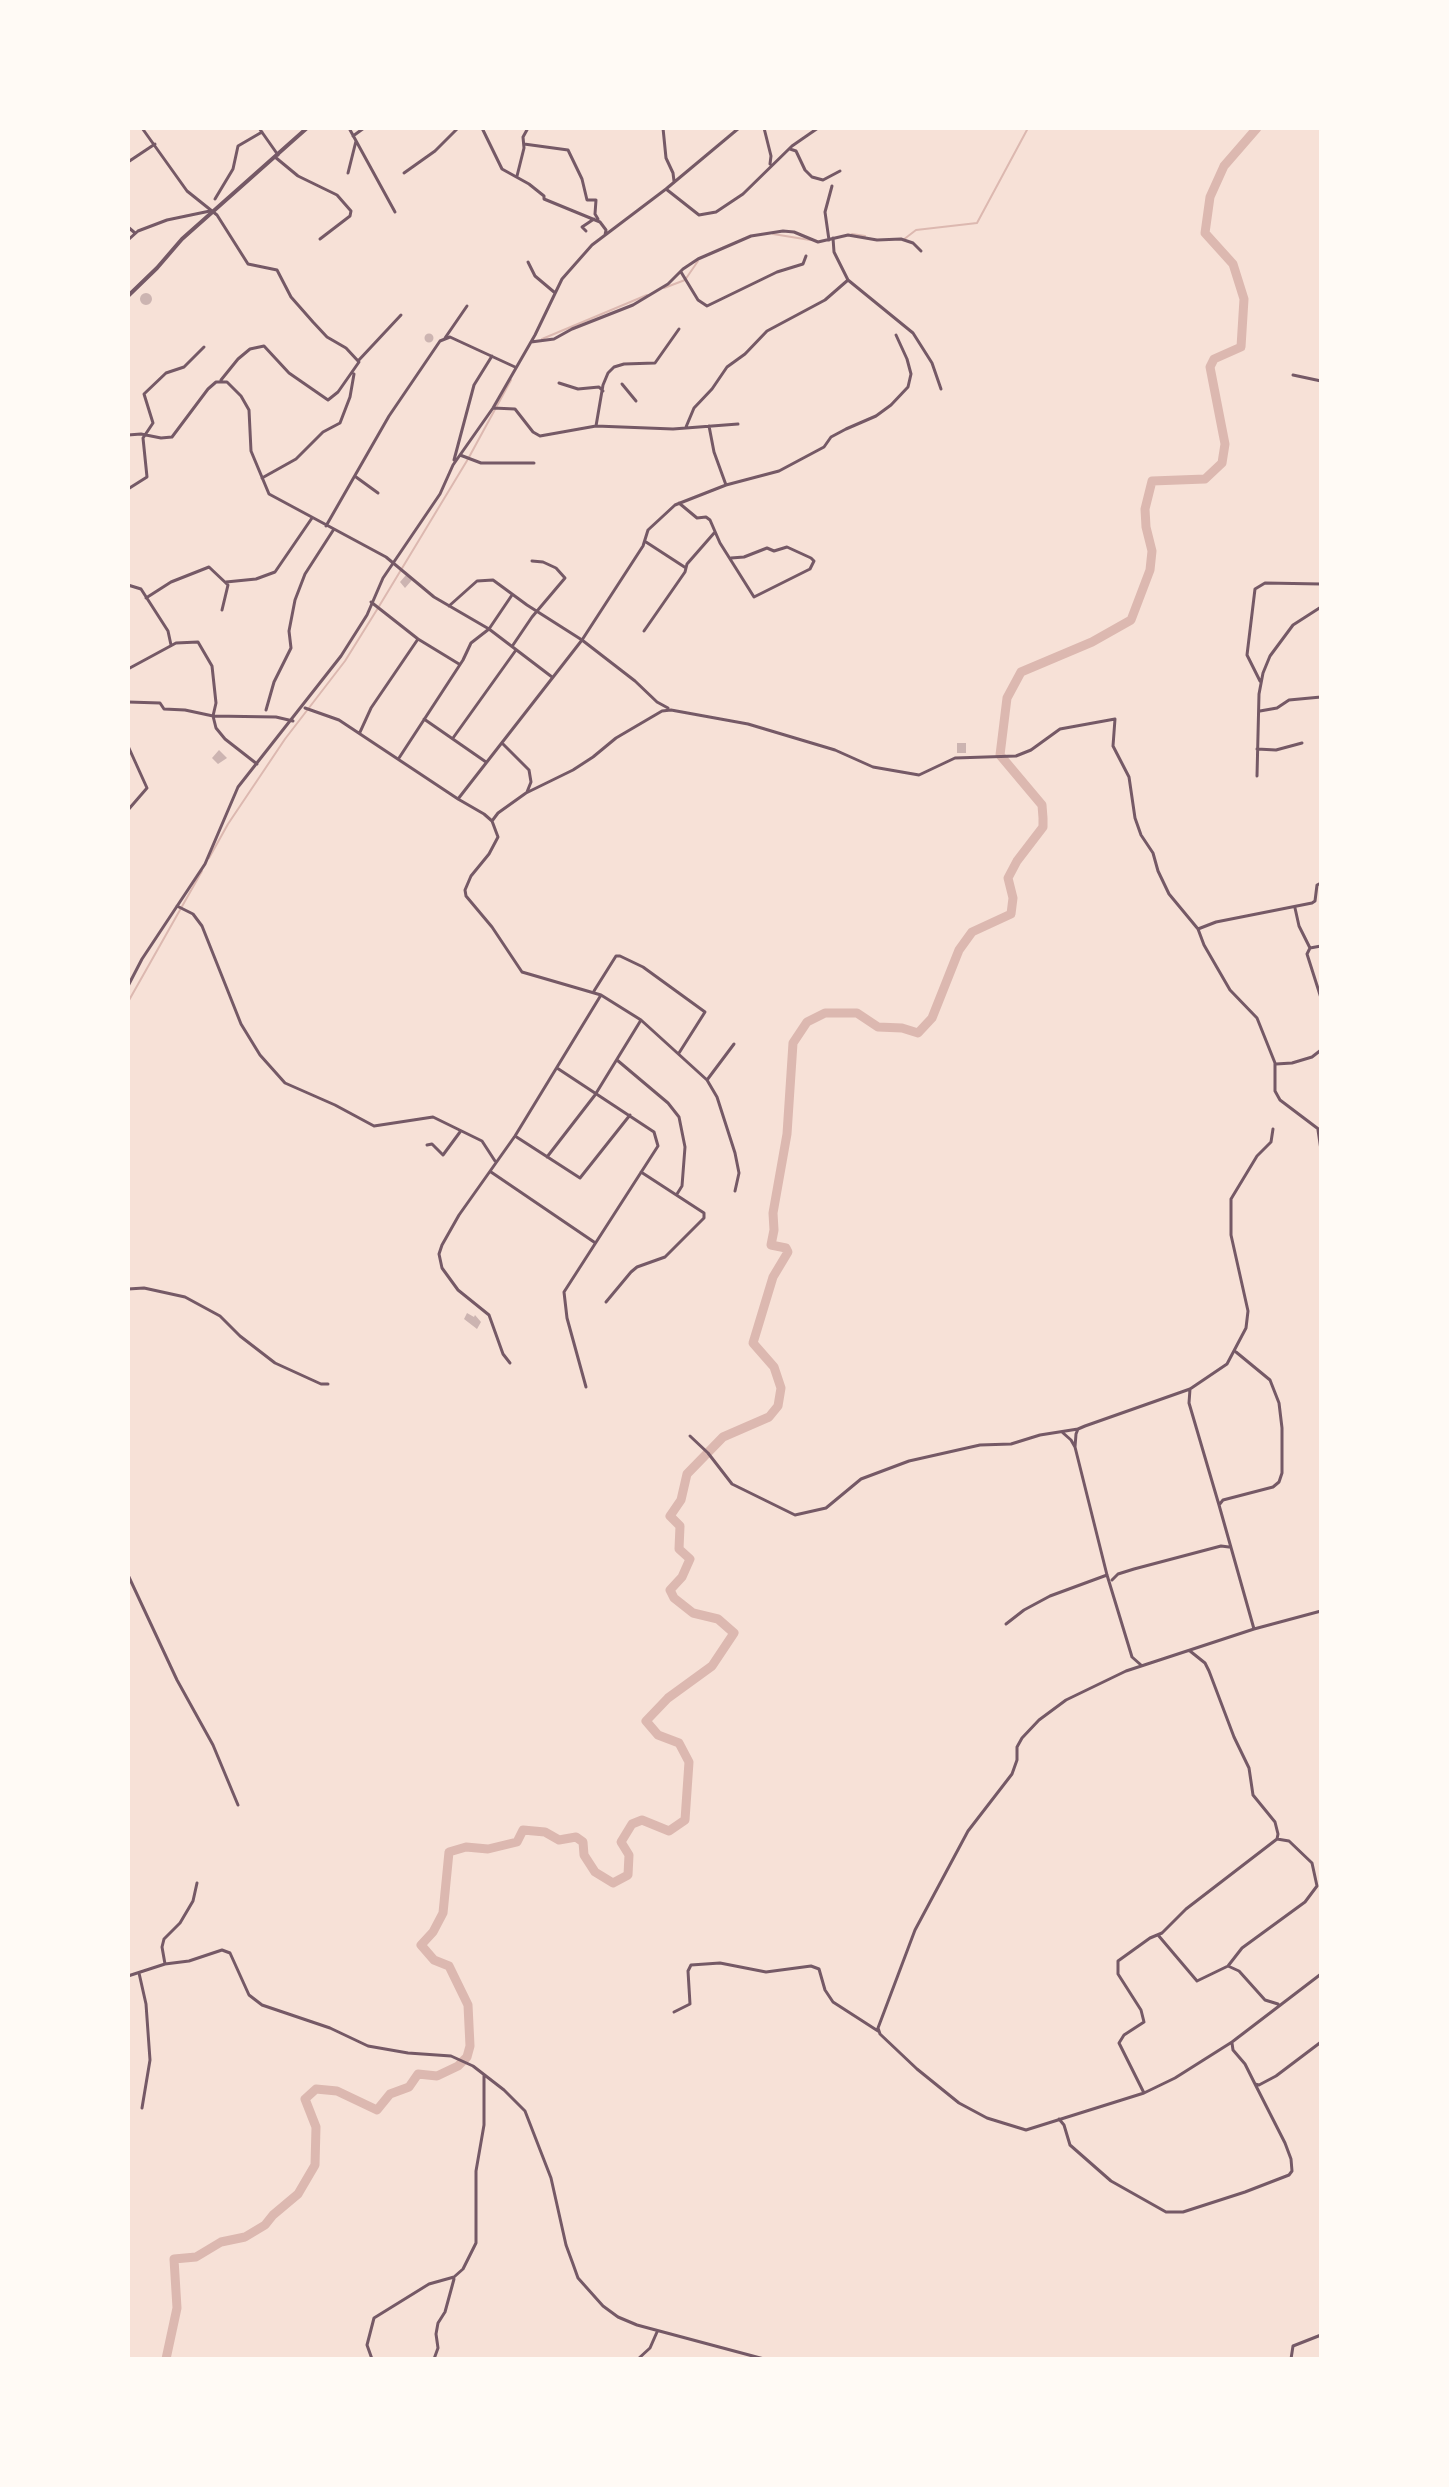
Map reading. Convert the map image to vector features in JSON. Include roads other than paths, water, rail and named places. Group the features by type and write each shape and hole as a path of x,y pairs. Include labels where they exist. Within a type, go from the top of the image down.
{"street":[{"path":"142,128 187,191 221,220 248,264 277,270 291,297 313,322 358,361"},
{"path":"128,296 157,268 172,248 307,128"},
{"path":"349,128 395,212"},
{"path":"348,173 354,138 364,128"},
{"path":"404,173 445,143 458,128"},
{"path":"482,128 500,167 517,176 544,199 600,222"},
{"path":"517,176 523,137 528,128"},
{"path":"663,128 666,158 674,181"},
{"path":"128,986 142,959 205,864 238,787 293,721 341,656 367,615 394,562 440,494 453,465 493,408 531,342 554,292 573,263 739,128"},
{"path":"764,128 771,156 769,168"},
{"path":"804,128 808,134"},
{"path":"666,189 699,215 722,209 743,194 789,149 818,128"},
{"path":"215,199 233,169 238,146 260,130 276,156 298,176 337,195 351,211 350,216 320,239"},
{"path":"128,162 155,144"},
{"path":"524,144 568,150 582,179 587,200 596,200 595,214 606,230 605,235"},
{"path":"789,149 796,151 807,174 812,177 823,180 840,171"},
{"path":"832,186 825,212 834,252 848,280 913,333 932,363 941,389"},
{"path":"128,240 135,233 167,220 211,212"},
{"path":"586,231 582,227 594,219"},
{"path":"128,227 135,233"},
{"path":"531,342 554,339 578,326 633,305 668,284 698,259 751,236 789,232 818,242 848,235 877,240 901,239 913,243 921,251"},
{"path":"681,272 698,300 707,306 777,272 803,264 806,256"},
{"path":"528,262 535,276 554,292"},
{"path":"685,428 694,408 727,367 771,328 825,300 848,280"},
{"path":"326,526 389,416 467,306"},
{"path":"128,435 172,437 208,389 221,380 250,349 260,346 267,347 289,373 328,400 338,392 358,361 382,339 401,315"},
{"path":"596,426 606,377 614,367 655,363 679,329"},
{"path":"458,799 582,640 646,541 648,530 679,503 726,485 779,471 824,447 831,437 876,416 891,405 908,387 911,374 896,335"},
{"path":"445,338 464,342 515,367"},
{"path":"128,489 147,478 143,439 153,425 145,393 166,373 187,365 204,347"},
{"path":"453,465 474,385 492,356"},
{"path":"262,478 296,459 323,432 340,423 350,397 354,370"},
{"path":"1293,375 1321,381"},
{"path":"221,380 232,386 248,408 251,451 271,496 394,562 434,597 489,629 552,677"},
{"path":"559,383 578,389 599,387 603,391"},
{"path":"622,384 636,401"},
{"path":"493,408 515,409 533,432 540,436 596,426 685,428 738,424"},
{"path":"709,426 726,485"},
{"path":"460,455 481,463 534,463"},
{"path":"356,477 378,493"},
{"path":"679,503 697,518 706,517 754,597 810,569 814,562 787,547 774,551 767,548 744,557 731,558"},
{"path":"226,582 256,579 275,572 312,518"},
{"path":"266,710 274,682 291,648 289,631 295,600 305,574 334,529"},
{"path":"644,631 686,568 715,532"},
{"path":"646,541 686,568"},
{"path":"453,738 538,612 565,578 556,568 532,561"},
{"path":"146,598 203,567 214,569 228,586 222,610"},
{"path":"449,606 469,586 481,580 493,580 582,640 671,710 748,724 835,750 873,767 919,775 955,758 1016,756 1031,750 1060,729 1115,719 1113,746 1129,777 1141,835 1153,853 1158,871 1169,894 1198,929 1226,984 1257,1018 1275,1063 1275,1091 1280,1100 1320,1130 1321,1150"},
{"path":"1260,681 1247,655 1255,589 1265,583 1321,584"},
{"path":"128,585 141,589 168,631 171,645"},
{"path":"399,758 471,643 489,629 513,595"},
{"path":"371,602 418,639 459,664"},
{"path":"1257,776 1260,681 1270,656 1293,625 1321,607"},
{"path":"360,732 371,708 418,639"},
{"path":"128,669 179,642 198,643 212,670 216,703 213,716 220,734 257,764"},
{"path":"1260,711 1277,708 1289,700 1321,697"},
{"path":"128,702 160,703 165,709 213,716 276,717 293,721"},
{"path":"303,707 339,720 360,732 492,821 498,837 471,876 465,890 466,896 492,927 522,972 601,995 641,1020 707,1080 717,1097 735,1153 739,1173 735,1191"},
{"path":"492,821 526,793 586,761 655,713 671,710"},
{"path":"424,719 486,762"},
{"path":"1257,749 1276,750 1302,743"},
{"path":"503,744 529,770 531,782 526,793"},
{"path":"128,746 147,788 128,810"},
{"path":"1198,929 1216,922 1295,908 1315,901 1317,885 1321,883"},
{"path":"177,906 193,914 202,926 241,1024 260,1055 285,1083 335,1105 370,1125 433,1117 482,1141 495,1161"},
{"path":"1295,908 1299,926 1310,948"},
{"path":"1310,948 1321,946"},
{"path":"1310,948 1307,954 1321,998"},
{"path":"594,991 616,956 620,956 643,967 705,1012 679,1053"},
{"path":"510,1363 503,1354 489,1315 458,1290 442,1268 439,1260 442,1245 491,1172 495,1161 515,1136 601,995"},
{"path":"547,1157 595,1095 641,1020"},
{"path":"707,1080 734,1044"},
{"path":"1275,1063 1292,1063 1312,1057 1321,1050"},
{"path":"616,1059 668,1103 679,1117 685,1147 682,1186 677,1194"},
{"path":"557,1068 654,1132 658,1146 565,1288 563,1297 586,1387"},
{"path":"515,1136 583,1177 630,1115"},
{"path":"690,1436 732,1484 795,1515 826,1508 861,1479 909,1461 980,1445 1011,1444 1078,1429 1190,1389 1219,1371 1235,1351 1246,1328 1248,1311 1231,1235 1231,1199 1257,1156 1271,1142 1273,1129"},
{"path":"427,1145 432,1144 443,1155 460,1132"},
{"path":"491,1172 594,1242"},
{"path":"606,1302 631,1272 665,1257 704,1218 704,1213 641,1172"},
{"path":"128,1289 144,1288 185,1297 220,1316 275,1363 321,1384 328,1384"},
{"path":"1219,1505 1223,1500 1273,1487 1282,1473 1281,1416 1270,1380 1235,1351"},
{"path":"1190,1389 1189,1403 1254,1629"},
{"path":"1075,1447 1078,1429"},
{"path":"1060,1431 1075,1447 1132,1657 1129,1671"},
{"path":"1006,1624 1050,1596 1107,1573 1117,1575 1221,1546 1229,1547"},
{"path":"128,1575 177,1680 213,1745 238,1805"},
{"path":"1110,1582 1117,1575"},
{"path":"878,2031 915,1930 968,1831 1012,1774 1017,1747 1022,1738 1054,1707 1129,1671 1254,1629 1321,1611"},
{"path":"1190,1651 1205,1663 1209,1671 1249,1768 1253,1795 1275,1822 1277,1839"},
{"path":"1132,1657 1143,1666"},
{"path":"1144,2093 1119,2043 1124,2035 1144,2022 1118,1974 1117,1965 1121,1957 1158,1935 1186,1909 1277,1839 1289,1841 1312,1863 1317,1886 1305,1902 1251,1941 1228,1966 1197,1981 1158,1935"},
{"path":"165,1964 164,1939 180,1923 193,1901 197,1883"},
{"path":"128,1976 222,1950 230,1953 249,1995 262,2005 330,2028 368,2046 456,2058 484,2073 525,2111 551,2178 566,2245 578,2278 603,2306 618,2317 657,2332 764,2359"},
{"path":"674,2012 690,2004 688,1971 691,1965 730,1964 766,1972 811,1966 819,1969 828,1997 878,2031 934,2084 959,2103 987,2118 1026,2130 1144,2093 1175,2078 1232,2042 1321,1974"},
{"path":"1228,1966 1239,1971 1259,1995 1279,2004"},
{"path":"139,1973 146,2004 150,2060 142,2108"},
{"path":"1059,2119 1070,2145 1111,2181 1166,2212 1183,2212 1289,2175 1292,2171 1291,2159 1285,2143 1245,2064 1233,2050 1232,2042"},
{"path":"1255,2084 1265,2083 1321,2042"},
{"path":"372,2359 367,2345 374,2318 396,2303 416,2295 429,2284 454,2277 463,2269 476,2243 476,2171 484,2125 484,2073"},
{"path":"434,2359 438,2348 438,2323 450,2299 454,2277"},
{"path":"638,2359 650,2348 657,2332"},
{"path":"1291,2359 1293,2346 1321,2335"}],"waterway":[{"path":"903,240 916,230 977,223 1028,128"},
{"path":"166,2359 177,2308 174,2259 196,2257 221,2242 245,2237 265,2225 298,2194 315,2165 316,2127 305,2099 316,2089 337,2091 377,2110 390,2094 409,2087 418,2074 437,2076 458,2066 467,2057 470,2046 468,2005 449,1966 434,1960 421,1945 433,1932 443,1913 449,1852 466,1847 488,1849 517,1842 523,1830 545,1832 559,1840 576,1837 583,1842 584,1855 595,1872 613,1883 628,1875 629,1855 621,1842 632,1824 642,1820 669,1831 685,1820 689,1762 679,1743 658,1735 646,1721 668,1698 712,1666 734,1633 718,1619 693,1613 674,1598 670,1590 682,1577 690,1559 679,1549 680,1526 670,1516 681,1500 687,1474 723,1437 769,1417 778,1406 781,1388 774,1367 753,1343 773,1277 788,1252 786,1248 771,1245 773,1213 787,1134 793,1043 807,1022 825,1013 857,1013 878,1027 902,1028 918,1033 932,1018 959,950 972,932 1011,914 1013,898 1008,878 1043,827 1043,818 1042,805 1000,755 1007,698 1021,672 1092,642 1131,620 1150,570 1152,551 1145,509 1152,481 1205,479 1222,463 1225,444 1210,367 1214,359 1241,347 1244,299 1233,264 1205,233 1210,197 1224,166 1257,128"},
{"path":"773,234 810,240"},
{"path":"852,234 865,236"},
{"path":"664,288 685,280 698,261"},
{"path":"542,339 647,295"},
{"path":"209,858 285,739 345,661 468,459 511,380"},
{"path":"128,1002 202,871"}]}
